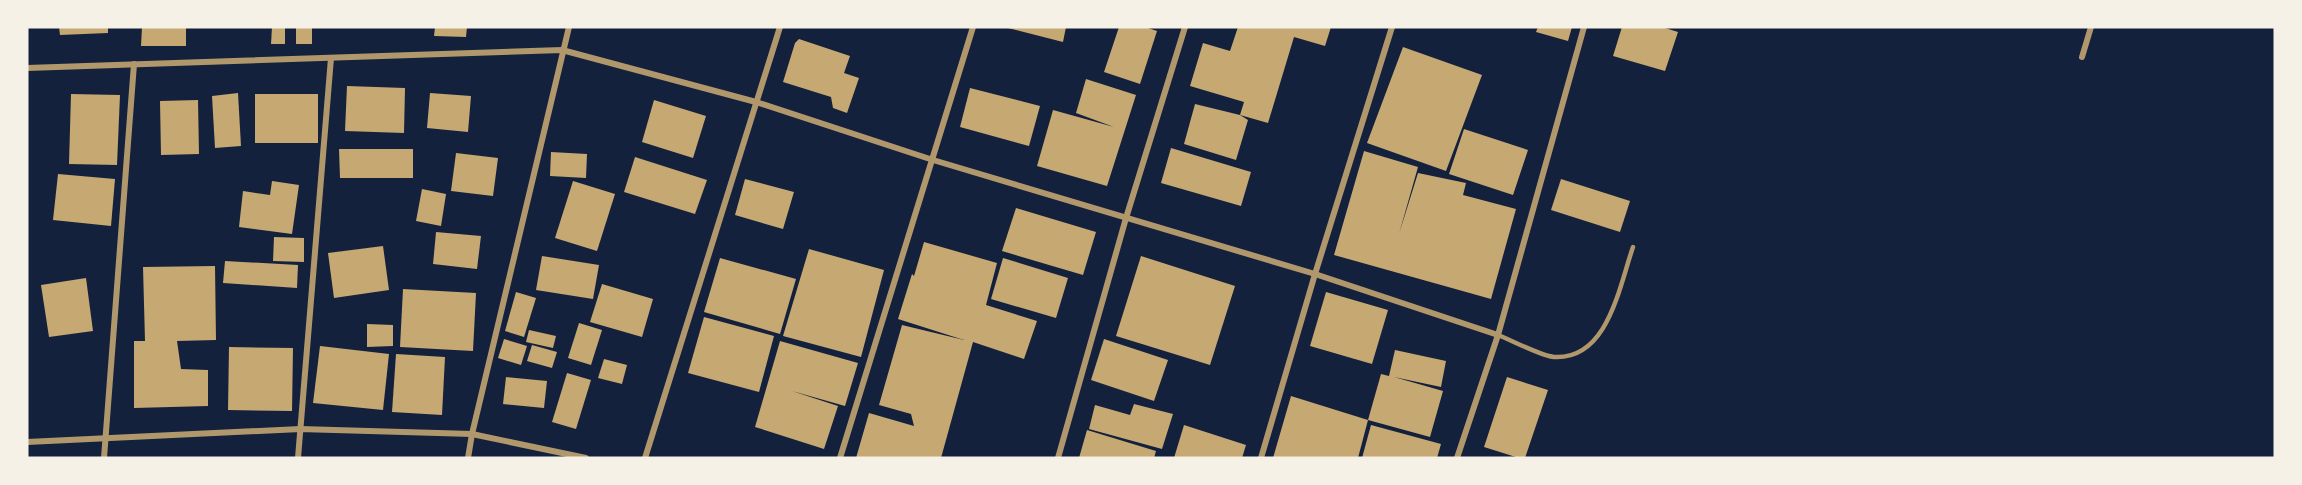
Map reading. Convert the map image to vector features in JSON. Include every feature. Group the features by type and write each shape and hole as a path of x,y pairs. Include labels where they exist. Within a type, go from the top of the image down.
{"street":[{"path":"468,458 569,27"},
{"path":"645,458 780,27"},
{"path":"840,458 973,27"},
{"path":"1058,458 1126,218 1185,27"},
{"path":"1261,458 1315,274 1392,27"},
{"path":"1457,458 1498,335 1584,27"},
{"path":"2082,57 2091,27"},
{"path":"27,68 562,50 756,102 933,160 1315,274 1498,335"},
{"path":"298,458 331,57"},
{"path":"104,458 134,64"},
{"path":"27,442 300,429 472,434 586,458"}],"lane":[{"path":"1498,335 1552,357 1576,354 1594,342 1606,324 1633,247"}],"building":[{"path":"59,27 108,27 108,33 60,35"},
{"path":"142,27 186,27 186,46 141,46"},
{"path":"272,27 285,27 285,44 271,44"},
{"path":"296,27 312,27 312,44 296,44"},
{"path":"435,27 467,27 466,37 434,36"},
{"path":"1004,27 1066,27 1063,42"},
{"path":"1119,27 1145,27 1157,31 1140,84 1104,72"},
{"path":"1238,27 1331,27 1325,46 1294,37 1268,123 1240,115 1244,102 1190,86 1203,43 1230,51"},
{"path":"1538,27 1572,27 1568,41 1536,32"},
{"path":"1622,27 1662,27 1678,32 1665,71 1613,56"},
{"path":"799,39 850,56 844,73 859,78 847,113 833,108 831,97 783,82 795,43"},
{"path":"1403,47 1482,75 1446,171 1367,143"},
{"path":"1086,79 1136,95 1107,186 1037,166 1053,110 1114,127 1076,113"},
{"path":"347,86 405,88 404,133 345,131"},
{"path":"970,88 1040,106 1029,146 960,127"},
{"path":"238,93 241,146 215,148 212,96"},
{"path":"430,93 471,96 468,132 427,128"},
{"path":"71,94 120,95 117,165 69,164"},
{"path":"255,94 318,94 318,143 255,143"},
{"path":"198,100 199,154 161,155 160,101"},
{"path":"654,100 706,116 693,158 642,142"},
{"path":"1195,104 1240,115 1248,120 1236,160 1184,144"},
{"path":"1464,129 1528,150 1513,195 1449,174"},
{"path":"1171,148 1251,172 1241,206 1161,183"},
{"path":"339,149 413,149 413,178 340,178"},
{"path":"1364,151 1418,167 1399,234 1418,173 1466,183 1463,195 1516,209 1491,299 1334,255"},
{"path":"551,152 587,154 586,178 550,176"},
{"path":"456,153 498,158 493,196 451,191"},
{"path":"635,157 707,180 695,214 624,192"},
{"path":"58,174 115,179 111,226 53,220"},
{"path":"745,179 794,192 783,229 735,215"},
{"path":"1561,179 1630,201 1620,232 1551,210"},
{"path":"272,181 299,185 292,234 239,227 243,191 270,195"},
{"path":"573,181 615,194 597,251 555,238"},
{"path":"422,189 446,194 441,226 416,221"},
{"path":"1016,208 1096,232 1083,275 1002,251"},
{"path":"436,232 481,236 477,269 433,264"},
{"path":"274,237 304,238 304,262 273,261"},
{"path":"924,242 997,263 986,305 1037,321 1024,359 973,342 941,458 856,458 869,413 914,426 911,414 879,405 902,325 964,340 898,319"},
{"path":"383,246 389,290 334,298 328,253"},
{"path":"809,249 884,270 861,357 783,336"},
{"path":"542,256 599,265 593,299 536,290"},
{"path":"1141,256 1235,286 1210,365 1116,336"},
{"path":"720,258 796,279 780,334 704,312"},
{"path":"1003,258 1068,278 1056,318 991,299"},
{"path":"225,261 298,265 297,288 223,283"},
{"path":"215,266 216,340 177,341 181,369 208,370 208,406 134,408 134,341 145,341 143,267"},
{"path":"86,278 93,331 49,337 41,285"},
{"path":"602,284 653,299 642,337 590,322"},
{"path":"403,289 476,293 473,351 400,347"},
{"path":"516,292 536,298 524,337 505,331"},
{"path":"1326,292 1388,310 1372,364 1310,346"},
{"path":"704,317 774,336 759,392 688,373"},
{"path":"579,323 602,330 591,365 568,358"},
{"path":"367,324 393,325 393,346 367,347"},
{"path":"529,330 556,336 553,348 526,342"},
{"path":"504,339 527,346 521,365 498,358"},
{"path":"1104,339 1168,360 1154,401 1091,380"},
{"path":"780,341 858,363 845,406 792,391 838,406 824,449 755,427"},
{"path":"532,345 557,352 552,368 527,361"},
{"path":"320,346 389,354 383,410 313,403"},
{"path":"229,347 293,348 292,411 228,410"},
{"path":"1395,350 1446,361 1441,387 1394,377 1443,391 1430,437 1368,420 1381,374 1389,376"},
{"path":"396,354 445,357 442,415 392,412"},
{"path":"604,359 627,365 622,384 598,378"},
{"path":"567,373 591,380 576,429 552,422"},
{"path":"506,377 547,381 544,408 503,404"},
{"path":"1507,377 1548,390 1525,458 1484,447"},
{"path":"1291,396 1368,420 1358,458 1273,458"},
{"path":"1134,404 1173,414 1162,449 1089,429 1095,405 1130,415"},
{"path":"1184,425 1246,445 1242,458 1174,458"},
{"path":"1371,425 1441,444 1437,458 1362,458"},
{"path":"1087,430 1156,451 1154,458 1079,458"}]}
